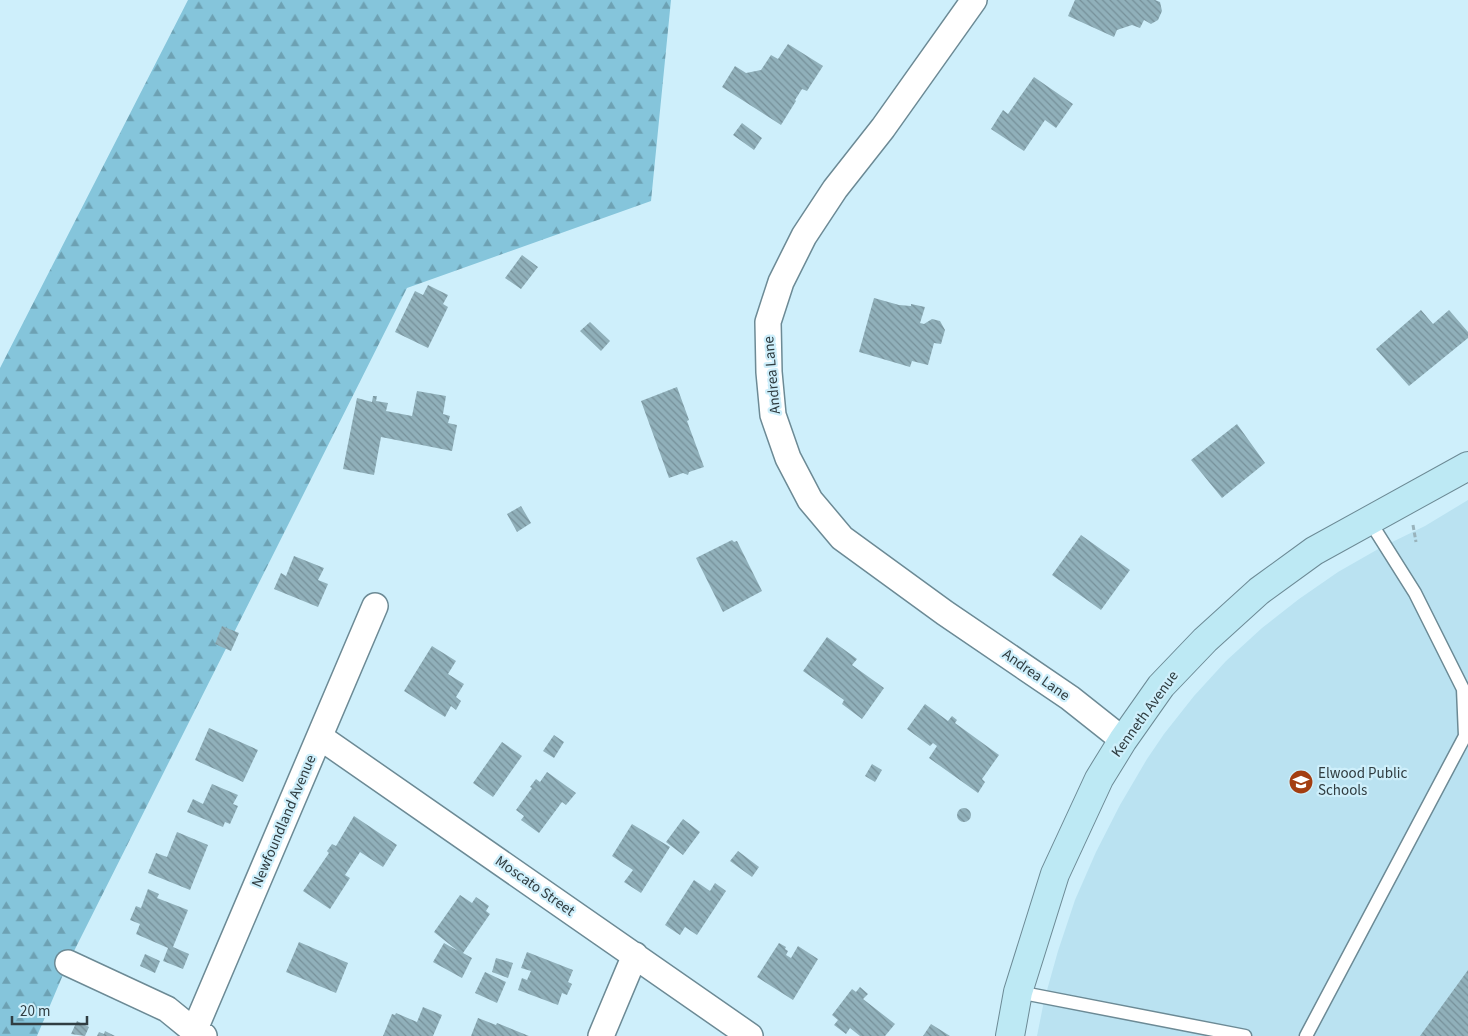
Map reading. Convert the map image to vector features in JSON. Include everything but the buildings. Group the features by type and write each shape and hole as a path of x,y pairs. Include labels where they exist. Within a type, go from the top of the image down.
{"street":[{"name":"Andrea Lane","path":"974,0 884,128 835,189 804,236 781,282 768,322 769,372 773,415 788,458 810,500 842,538 945,613 1070,698 1123,740"},
{"name":"Kenneth Avenue","path":"1010,1036 1018,992 1055,874 1100,779 1123,740 1161,686 1205,640 1259,591 1314,551 1468,466"},
{"name":"Newfoundland Avenue","path":"197,1034 375,606"},
{"name":"Moscato Street","path":"320,737 750,1036"},
{"path":"601,1036 635,955"},
{"path":"68,963 167,1009 197,1034"}],"lane":[{"path":"1306,1036 1465,736 1463,689 1415,593 1369,520"},
{"path":"1018,992 1245,1036"}],"path":[{"path":"1412,521 1416,542"}],"shaded area":[{"name":"Elwood Public Schools","path":"1468,500 1468,1036 1037,1036 1044,1001 1058,951 1075,900 1096,852 1120,805 1147,759 1194,696 1226,661 1262,628 1299,599 1338,572 1380,548 1425,526"}],"green space":[{"path":"188,0 671,0 651,201 407,288 68,963 37,1036 0,1036 0,368"}],"place":[{"name":"Elwood Public Schools","path":"1301,782"}]}
